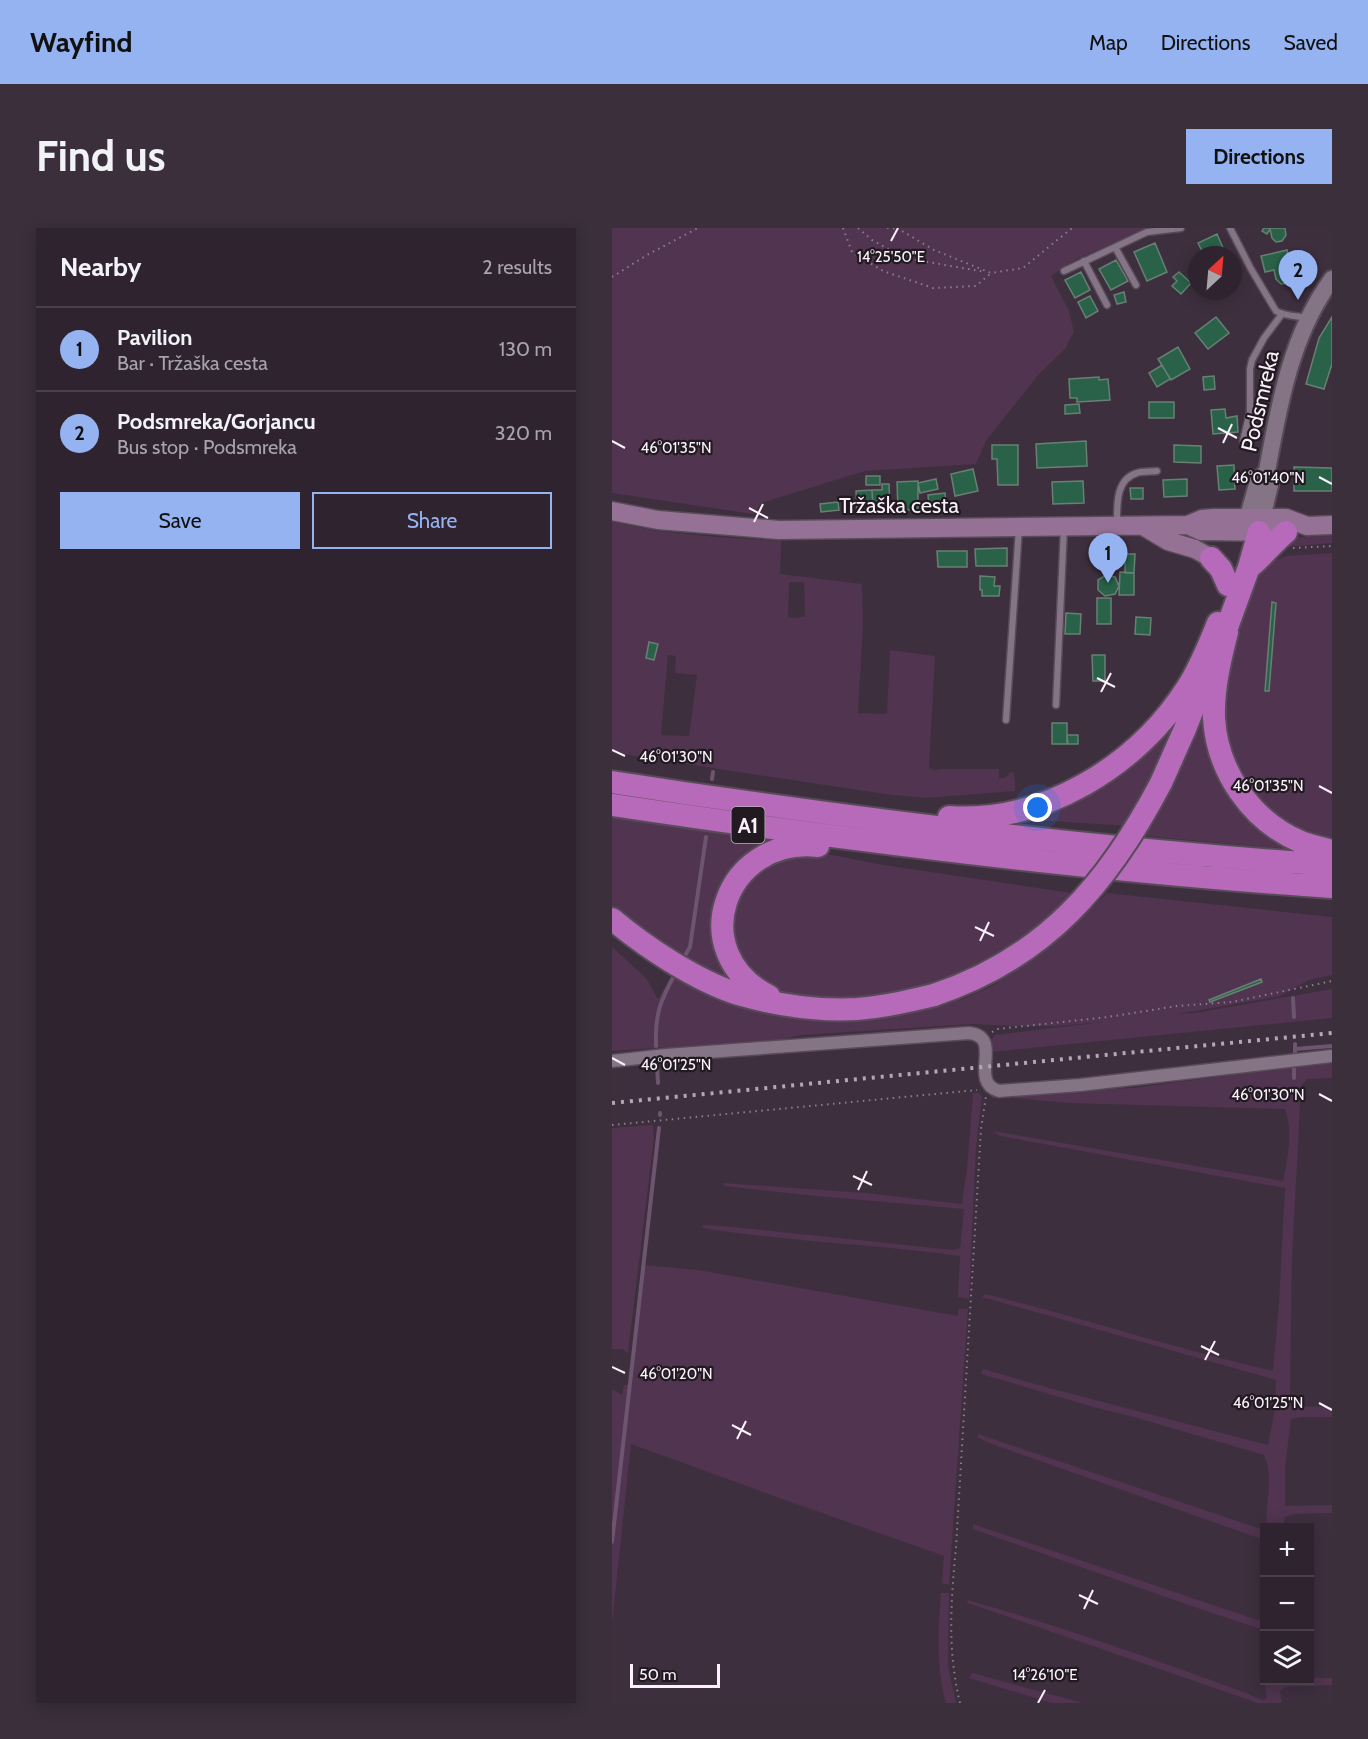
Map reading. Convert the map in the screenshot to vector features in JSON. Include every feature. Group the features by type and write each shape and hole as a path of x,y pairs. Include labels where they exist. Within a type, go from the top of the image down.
{"highway":[{"path":"612,919 663,956 697,976 736,993 796,1006 857,1009 893,1005 934,995 968,983 1006,964 1064,920 1093,889 1118,856 1141,819 1161,783 1185,729 1222,627 1249,567 1253,525"},
{"path":"1253,525 1228,585 1214,715 1215,731 1228,772 1235,787 1247,802 1272,825 1300,842 1332,851"},
{"path":"1249,567 1264,555 1271,545 1294,536"},
{"path":"1211,558 1221,569 1228,585"},
{"path":"872,819 895,812 956,817 1000,814 1045,802 1101,774 1150,735 1177,702 1222,627"},
{"name":"A1","path":"612,782 872,819 1075,843 1332,865"},
{"name":"A1","path":"612,805 884,843 1068,865 1332,887"},
{"path":"796,1006 757,989 742,976 732,962 722,926 732,887 740,874 759,858 782,848 807,845 855,850 884,843"}],"main road":[{"name":"Tržaška cesta","path":"612,511 658,520 779,530 1188,525 1201,531 1253,525 1294,536 1332,525"},
{"path":"1143,525 1168,541 1195,549 1211,558"}],"street":[{"name":"Podsmreka","path":"1253,525 1258,481 1267,471 1286,381 1308,318 1329,286"},
{"path":"612,1061 969,1033 981,1037 986,1049 985,1076 988,1086 999,1091 1056,1087 1332,1056"}],"lane":[{"path":"1064,271 1148,232 1181,228"},
{"path":"1230,228 1276,311 1308,318"},
{"path":"1115,247 1136,285"},
{"path":"1084,261 1107,305"},
{"path":"1243,441 1250,412 1252,360 1282,314"},
{"path":"1117,526 1119,490 1126,479 1137,473 1157,471"},
{"path":"1056,705 1064,527"},
{"path":"1006,720 1019,528"}],"path":[{"path":"612,278 647,255 698,228"},
{"path":"843,228 852,252 883,271 933,288 976,286 991,273"},
{"path":"858,228 872,240 904,258 991,273 1023,268 1072,228"},
{"path":"887,228 898,229 934,250 991,273"},
{"path":"1294,536 1332,546"},
{"path":"981,1037 998,1029 1108,1017 1177,1006 1223,1003 1332,981"},
{"path":"612,1125 977,1090 988,1086 981,1129 951,1614 952,1664 960,1703"}],"shaded area":[{"path":"612,228 1146,228 1075,260 1051,276 1069,311 1074,332 1065,349 1039,374 986,441 976,464 865,471 761,503 753,514 612,493"},
{"path":"612,522 657,531 781,541 780,574 862,584 863,624 858,713 887,714 890,650 935,656 929,768 934,770 999,769 999,778 1005,778 1013,772 1015,791 926,798 892,795 612,752","holes":["789,582 804,582 805,616 788,617","668,655 676,656 675,673 697,675 689,736 661,735"]},
{"path":"1311,535 1332,535 1332,543 1276,548 1288,540"},
{"path":"1332,553 1332,838 1290,823 1270,808 1252,786 1232,751 1228,738 1226,695 1234,649 1248,604 1265,564 1287,556"},
{"path":"1206,700 1213,748 1290,849 1144,836 1161,806"},
{"path":"1184,710 1129,826 1020,819 1121,772 1145,756"},
{"path":"612,815 769,842 723,895 737,986 666,947 612,905"},
{"path":"808,850 877,864 1078,894 1022,941 1000,955 949,979 892,995 863,999 810,998 785,993 762,983 733,948 735,900 747,879 765,864"},
{"path":"1107,893 1332,917 1332,975 1309,980 1280,996 1178,1014 1332,989 1332,1018 991,1052 991,1040 995,1035 1103,1022 1057,1026 973,1024 612,1051 612,947 646,978 658,999 672,974 823,1017 859,1020 937,1007 963,999 994,985 1037,957 1078,922"},
{"path":"1332,1060 1332,1078 1307,1079 1301,1086 1292,1259 1290,1390 1291,1406 1332,1407 1332,1417 1291,1419 1285,1468 1285,1506 1332,1505 1332,1513 1294,1514 1285,1517 1284,1523 1267,1523 1269,1473 1264,1455 981,1374 983,1369 1268,1445 1275,1409 1276,1380 982,1297 985,1294 1021,1303 1273,1371 1285,1188 1000,1136 993,1131 1283,1181 1289,1135 1285,1109 1068,1103 991,1098 992,1093 1132,1088 1217,1077 1291,1064"},
{"path":"973,1093 979,1093 982,1097 976,1148 969,1299 958,1297 960,1256 767,1237 703,1228 703,1225 733,1227 953,1250 960,1248 964,1209 805,1195 724,1186 723,1183 865,1193 962,1204"},
{"path":"653,1125 654,1138 628,1353 622,1349 612,1349 612,1128"},
{"path":"643,1265 698,1270 958,1316 958,1309 968,1309 949,1585 942,1583 944,1556 631,1444 612,1624 612,1389 622,1395 624,1385 630,1385"},
{"path":"978,1434 1260,1529 1260,1539 989,1443 977,1437"},
{"path":"973,1524 1260,1621 1260,1629 1200,1609 973,1529"},
{"path":"941,1593 949,1593 948,1666 956,1703 946,1703 939,1663"},
{"path":"967,1600 1040,1621 1212,1680 1263,1700 1267,1698 1265,1685 1314,1685 1314,1678 1332,1678 1332,1685 1286,1687 1280,1691 1282,1703 1258,1703 968,1603"},
{"path":"972,1673 1083,1703 1052,1703 969,1678"}],"building":[{"path":"1264,228 1285,228 1286,235 1282,241 1276,242 1272,238 1270,229 1267,234 1262,231"},
{"path":"1217,234 1222,246 1200,246 1198,243"},
{"path":"1155,243 1167,272 1147,281 1134,252"},
{"path":"1287,250 1293,276 1289,283 1281,284 1276,279 1274,270 1265,272 1261,256"},
{"path":"1305,254 1307,263 1298,266 1296,257"},
{"path":"1116,260 1128,281 1111,290 1099,269"},
{"path":"1081,272 1090,290 1075,298 1065,280"},
{"path":"1179,272 1188,280 1188,286 1181,294 1172,286 1177,281 1173,277"},
{"path":"1124,292 1126,302 1117,304 1114,295"},
{"path":"1090,296 1098,311 1086,318 1078,302"},
{"path":"1216,317 1229,333 1208,349 1195,333"},
{"path":"1332,317 1332,364 1324,389 1306,384 1319,338"},
{"path":"1178,347 1190,369 1171,380 1158,359"},
{"path":"1162,365 1170,379 1157,387 1149,373"},
{"path":"1214,376 1215,389 1204,390 1203,377"},
{"path":"1099,377 1099,380 1108,379 1110,400 1077,402 1077,398 1070,398 1069,379"},
{"path":"1149,402 1174,402 1174,418 1149,418"},
{"path":"1079,404 1080,413 1065,414 1065,405"},
{"path":"1225,409 1226,418 1237,416 1238,432 1213,434 1211,410"},
{"path":"1086,441 1087,466 1037,468 1036,444"},
{"path":"992,445 1018,445 1018,485 998,485 997,459 992,459"},
{"path":"1174,445 1201,446 1201,463 1174,462"},
{"path":"1234,465 1235,489 1219,490 1217,466"},
{"path":"1294,467 1332,468 1332,491 1294,491"},
{"path":"973,469 978,491 955,496 951,474"},
{"path":"866,476 880,476 880,485 866,485"},
{"path":"936,479 938,489 920,493 918,483"},
{"path":"1187,479 1187,496 1164,497 1163,480"},
{"path":"918,481 918,510 898,510 897,482"},
{"path":"1083,481 1084,503 1053,504 1052,482"},
{"path":"882,484 889,484 890,509 873,509 872,490 882,490"},
{"path":"1130,488 1143,488 1143,499 1131,499"},
{"path":"872,490 873,509 857,510 856,491"},
{"path":"945,493 946,504 929,506 928,495"},
{"path":"838,502 839,510 821,512 820,504"},
{"path":"1007,548 1007,566 976,566 975,549"},
{"path":"937,551 967,551 967,567 938,567"},
{"path":"1125,554 1135,554 1134,573 1125,573"},
{"path":"1120,572 1134,573 1134,595 1119,595"},
{"path":"1106,575 1115,577 1119,586 1115,594 1105,596 1098,590 1098,580"},
{"path":"980,576 995,577 994,586 1000,586 999,596 982,596"},
{"path":"1097,598 1111,598 1111,624 1097,624"},
{"path":"1272,602 1276,603 1269,691 1265,691"},
{"path":"1066,613 1081,614 1080,634 1065,634"},
{"path":"1136,617 1151,618 1150,635 1135,634"},
{"path":"649,642 658,644 654,660 646,658"},
{"path":"1092,655 1105,655 1105,681 1093,681"},
{"path":"1052,723 1067,723 1067,744 1052,744"},
{"path":"1067,735 1078,735 1078,744 1068,744"},
{"path":"1261,979 1262,982 1210,1002 1209,1000"}],"waterway":[{"path":"712,779 713,772"},
{"path":"683,959 690,947 706,837"},
{"path":"656,1046 656,1025 660,1008 675,974"},
{"path":"1293,998 1294,1017"},
{"path":"1295,1044 1295,1054"},
{"path":"1295,1049 1332,1046"},
{"path":"657,1064 658,1083"},
{"path":"1294,1069 1294,1078"},
{"path":"612,1542 659,1128"}],"railway":[{"path":"612,1103 1332,1033"}],"place":[{"name":"Podsmreka/Gorjancu","path":"1298,300"},
{"name":"Pavilion","path":"1108,583"}]}
